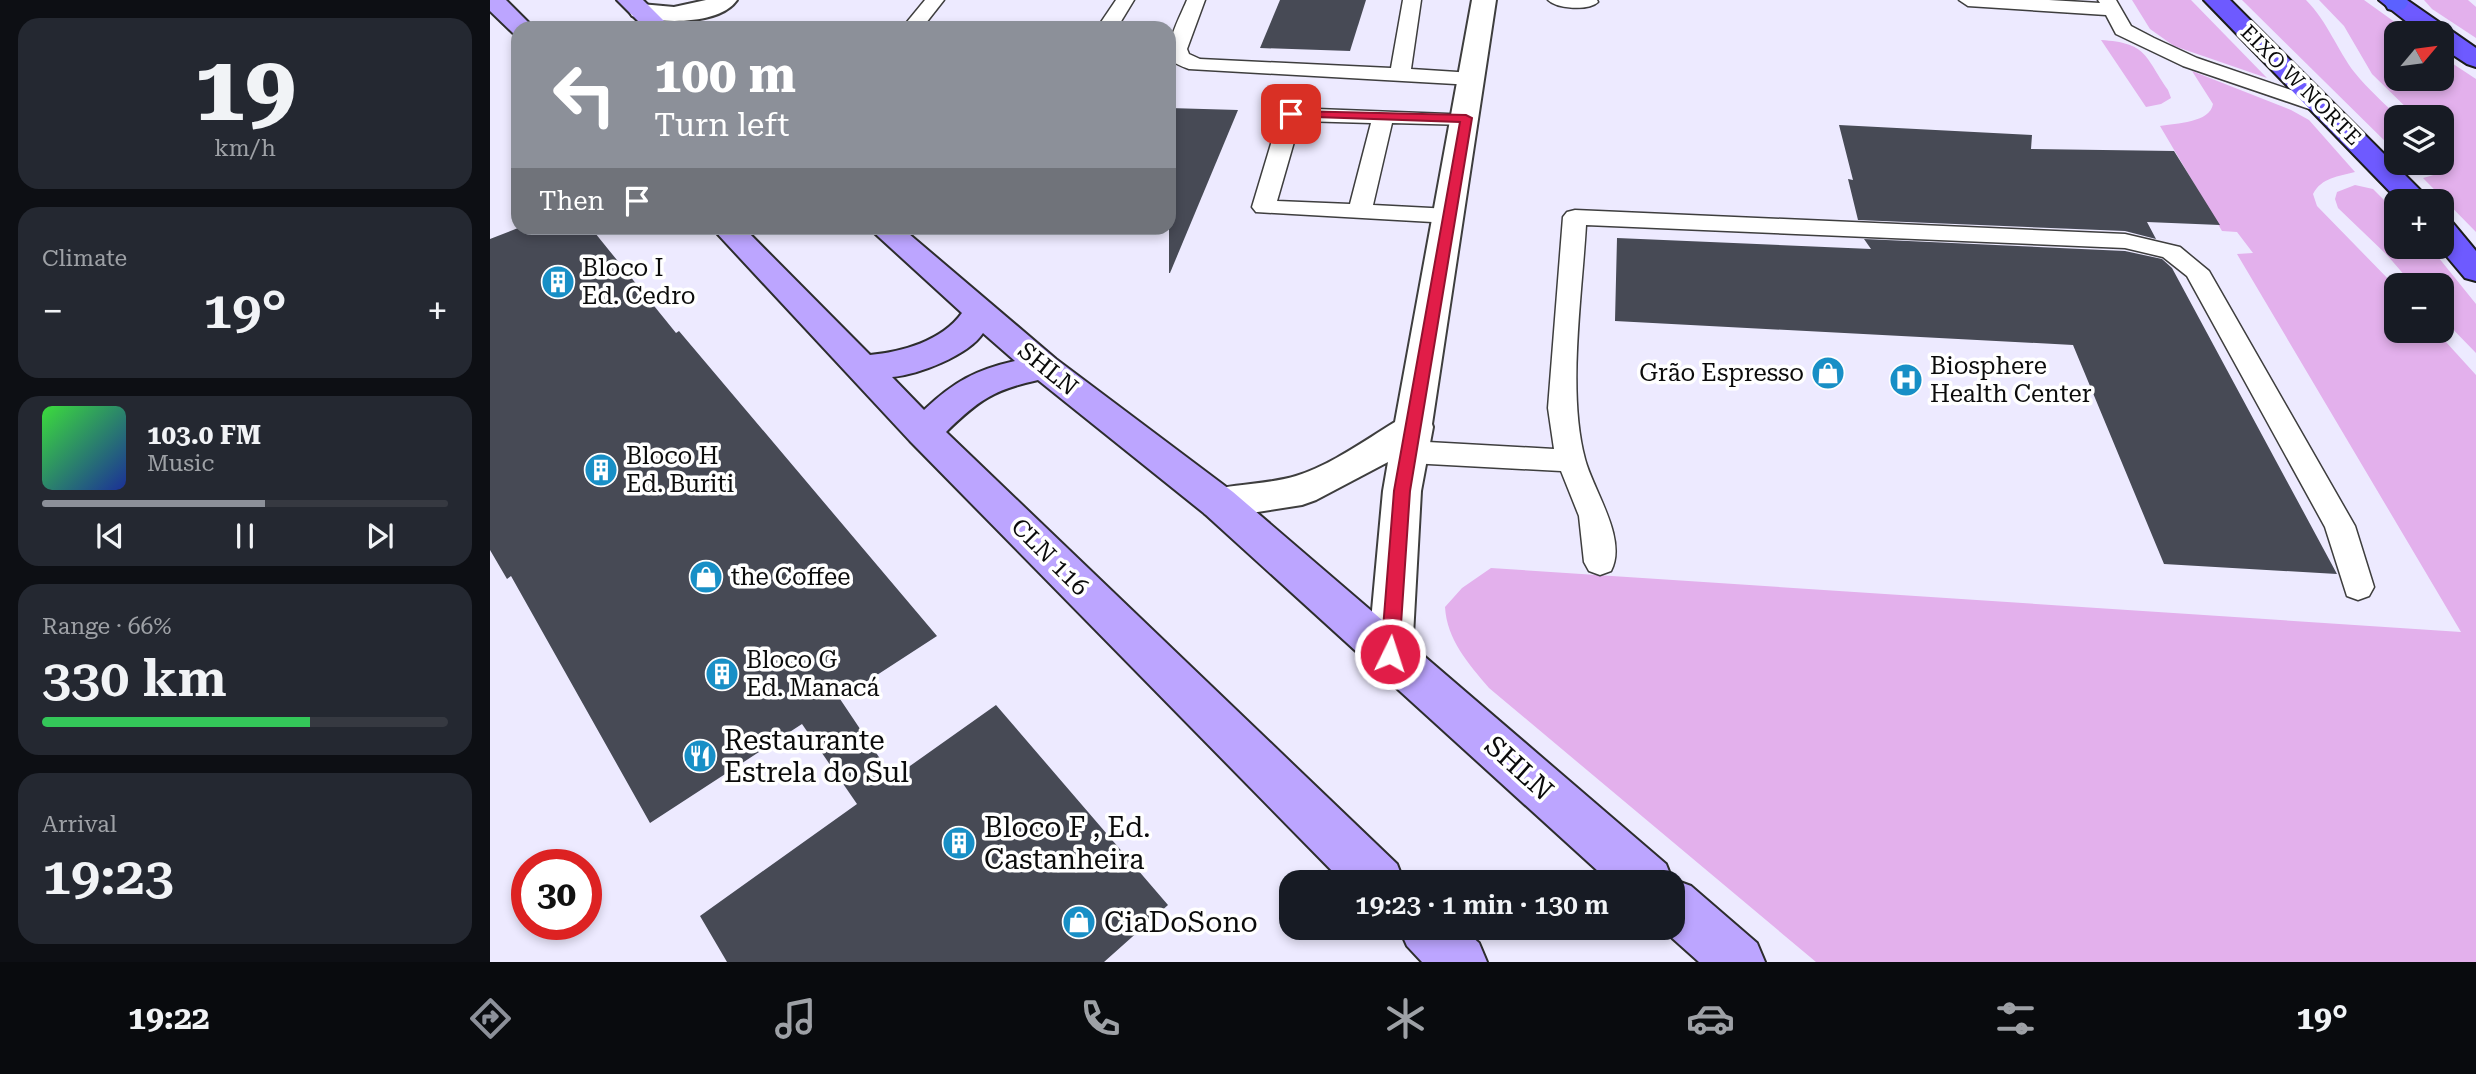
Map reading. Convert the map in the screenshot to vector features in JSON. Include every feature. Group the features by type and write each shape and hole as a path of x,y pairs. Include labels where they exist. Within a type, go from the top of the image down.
{"main road":[{"name":"EIXO W NORTE","path":"2216,0 2404,189"},
{"path":"2394,1 2420,21"},
{"path":"496,3 515,21"},
{"path":"635,6 651,21"},
{"path":"2454,45 2476,59"},
{"name":"CLN 116","path":"734,235 865,368 923,432 1367,870"},
{"name":"SHLN","path":"892,235 1044,368 1219,503 1634,870"},
{"path":"2454,245 2476,271"},
{"path":"865,368 905,364 937,349 965,334 979,312"},
{"path":"923,432 961,396 993,377 1044,368"},
{"path":"1685,915 1738,962"},
{"path":"1437,940 1460,962"}],"street":[{"path":"635,6 662,17 685,14 725,0"},
{"path":"720,21 742,0"},
{"path":"1390,654 1402,491 1485,0"},
{"path":"1219,503 1302,490 1412,439"}],"lane":[{"path":"918,21 935,0"},
{"path":"1112,21 1125,0"},
{"path":"1196,0 1177,49 1180,57 1195,65 1473,79"},
{"path":"1400,74 1412,0"},
{"path":"1557,0 1589,2"},
{"path":"1968,0 2110,5 2123,30 2147,42 2190,62 2322,107"},
{"path":"1450,216 1264,207 1291,114 1466,118"},
{"path":"1360,212 1383,117"},
{"path":"1600,562 1594,516 1571,461 1562,408 1575,217 2125,241 2171,252 2197,271 2333,513 2340,526 2358,587"},
{"path":"1412,439 1571,461"}],"shaded area":[{"path":"2132,0 2191,0 2267,78 2174,46 2150,29"},
{"path":"2242,0 2306,0 2320,17 2355,73 2386,105 2384,140"},
{"path":"2319,0 2364,0 2393,21 2384,21 2384,86 2372,74 2344,26"},
{"path":"2424,0 2468,0 2476,7 2476,38 2454,21 2432,9"},
{"path":"2101,40 2128,44 2143,53 2171,98 2161,104 2146,107"},
{"path":"2454,65 2476,79 2476,232 2454,210 2454,189 2434,189 2423,178 2454,175 2454,105 2404,105 2389,91 2454,91"},
{"path":"2192,71 2291,110 2309,120 2355,172 2331,178 2321,184 2313,194 2317,206 2384,275 2384,343 2447,343 2476,375 2476,962 1816,962 1489,688 1454,641 1445,607 1462,588 1491,568 2461,632 2237,254 2253,253 2237,232 2222,231 2160,126 2199,119 2211,110 2213,104"},
{"path":"2355,185 2373,189 2384,200 2384,252 2338,208 2335,199 2337,192"},
{"path":"2390,259 2440,259 2451,273 2403,273"},
{"path":"2454,277 2476,304 2476,353 2454,330"}],"building":[{"path":"1280,0 1366,0 1350,51 1260,48"},
{"path":"1176,108 1238,110 1170,273 1169,235 1176,235"},
{"path":"1839,125 2032,135 2031,149 2174,151 2220,225 2147,222 2156,239 2125,231 1858,220 1848,179 1853,180"},
{"path":"511,231 511,235 597,235 676,333 679,331 937,636 840,699 893,778 996,705 1168,905 1104,962 727,962 700,916 857,804 802,724 650,823 511,576 507,579 490,550 490,239"},
{"path":"1617,238 1871,249 1864,239 2125,251 2162,259 2172,268 2337,574 2164,564 2073,345 1615,321"}],"place":[{"name":"Bloco I Ed. Cedro","path":"558,282"},
{"name":"Grão Espresso","path":"1828,373"},
{"name":"Biosphere Health Center","path":"1906,380"},
{"name":"Bloco H Ed. Buriti","path":"601,470"},
{"name":"the Coffee","path":"706,577"},
{"name":"Bloco G Ed. Manacá","path":"722,674"},
{"name":"Restaurante Estrela do Sul","path":"700,756"},
{"name":"Bloco F , Ed. Castanheira","path":"959,843"},
{"name":"CiaDoSono","path":"1079,922"}],"route":[{"path":"1291,114 1466,118 1402,491 1390,654"}]}
